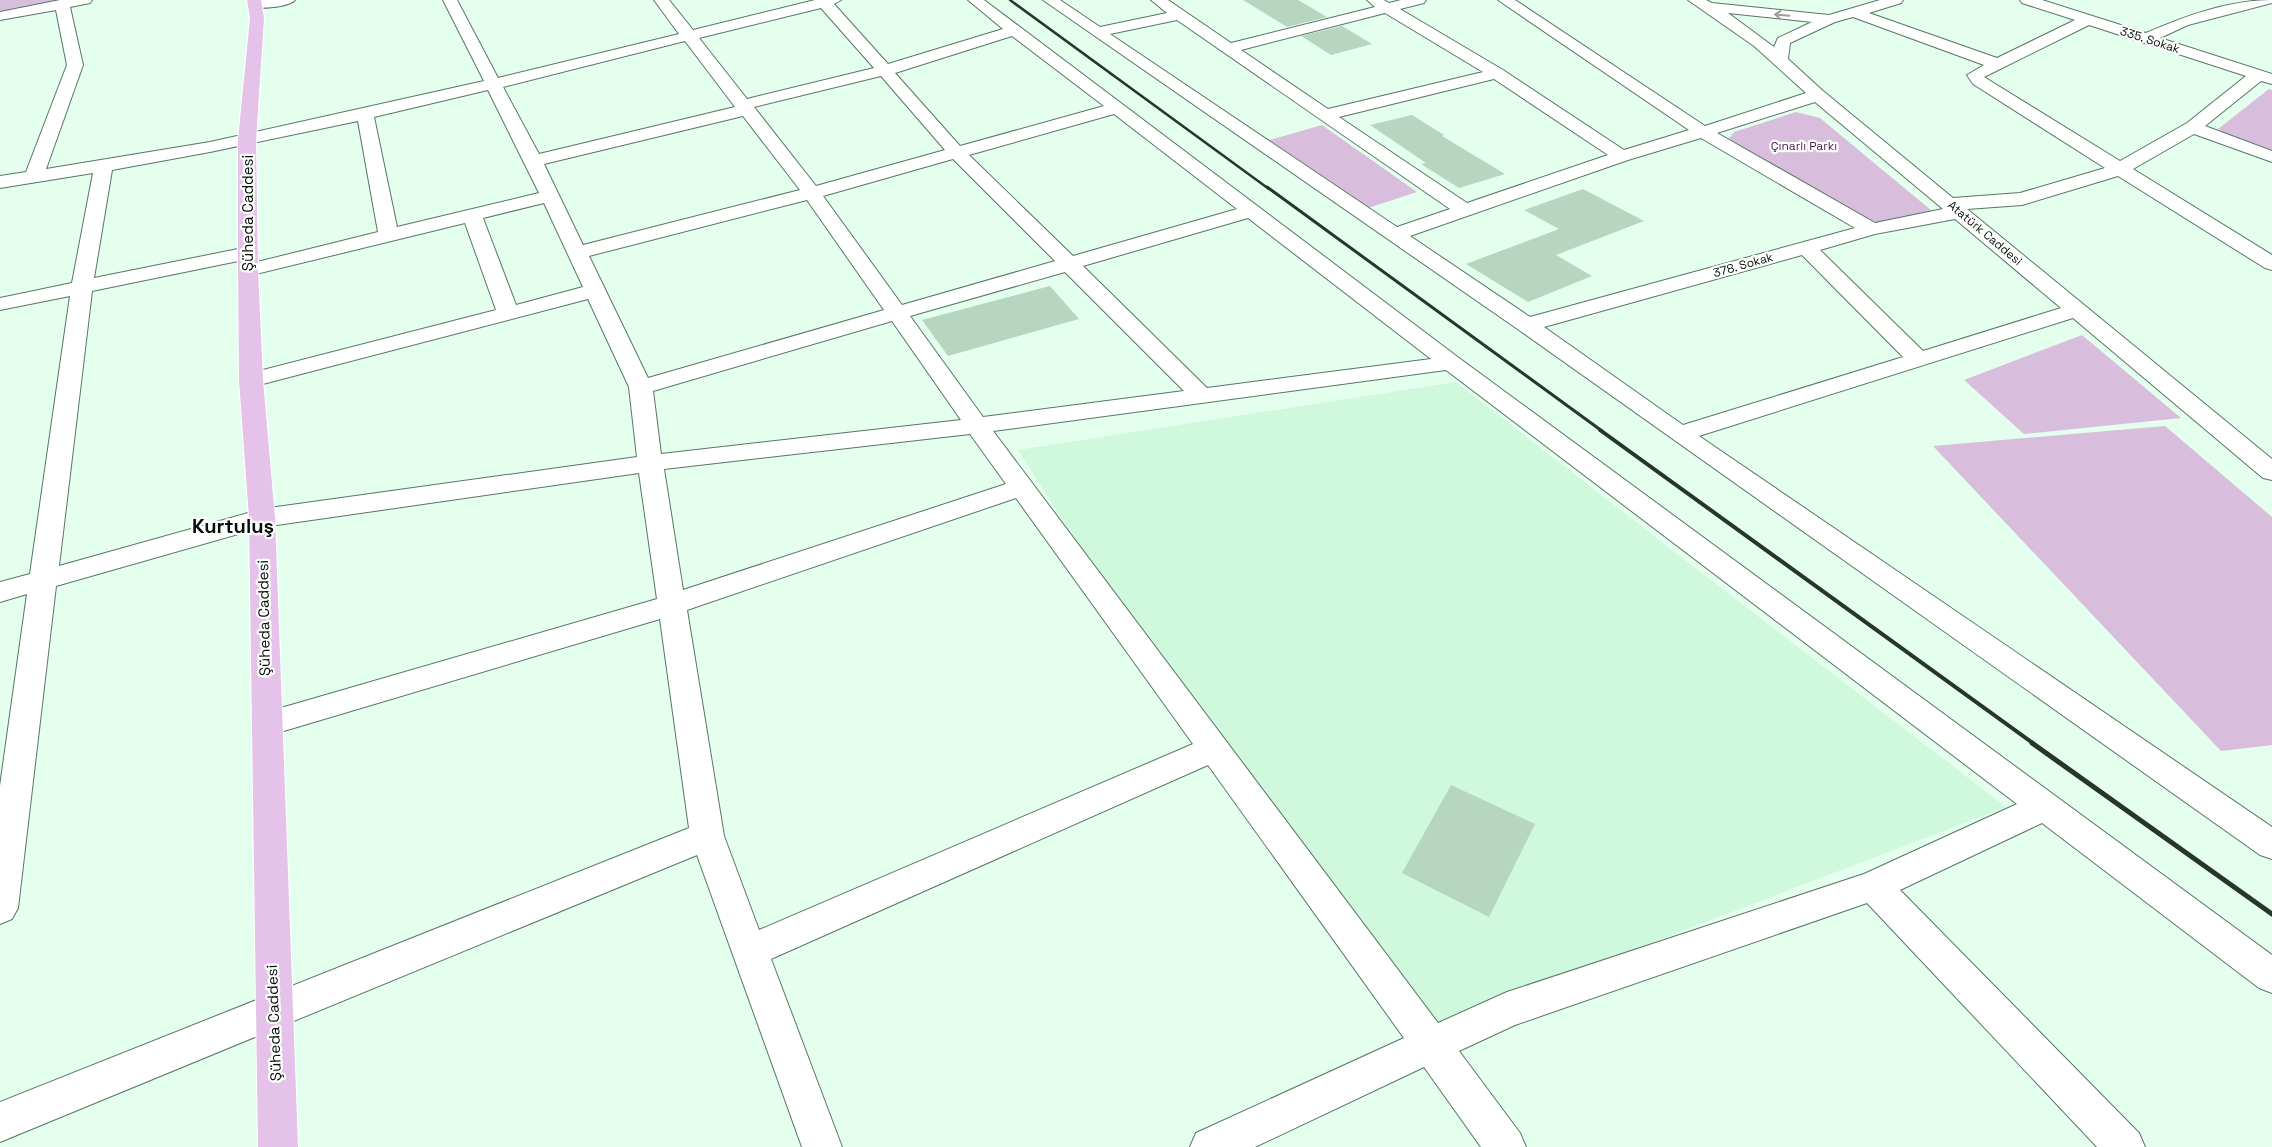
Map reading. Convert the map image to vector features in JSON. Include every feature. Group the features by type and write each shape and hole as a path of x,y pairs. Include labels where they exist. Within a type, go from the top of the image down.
{"main road":[{"name":"Şüheda Caddesi","path":"254,2 257,18 247,140 248,262 251,380 262,518 273,1012 278,1147"}],"street":[{"path":"0,16 85,0"},
{"path":"254,2 288,0"},
{"path":"450,0 533,161 640,387 671,605 707,836 822,1147"},
{"path":"661,0 811,193 977,426 1506,1147"},
{"path":"975,0 1451,363 2272,976"},
{"path":"1050,0 1528,325 1680,434 2272,845"},
{"path":"1158,0 1464,210"},
{"path":"1228,48 1381,4 1419,0"},
{"path":"1505,0 1703,132 1872,229"},
{"path":"1780,59 1783,41 1830,19 1896,0"},
{"name":"335. Sokak","path":"2028,0 2265,78"},
{"path":"0,182 104,166 247,140 365,115 826,1 883,71 958,154 1203,397"},
{"path":"2146,39 2183,22 2267,2"},
{"path":"1701,3 1830,19"},
{"name":"Atatürk Caddesi","path":"1701,3 1741,27 1780,59 1817,95 2272,472"},
{"path":"34,177 74,65 62,4"},
{"path":"1381,4 1497,73 1622,156"},
{"path":"1853,12 1997,64"},
{"path":"1097,32 1180,15"},
{"path":"2088,20 1975,75 1979,81 2272,264"},
{"path":"533,161 883,71 1015,30"},
{"path":"1325,115 1497,73"},
{"name":"378. Sokak","path":"1528,325 1872,229 1955,208 2022,199 2120,170 2193,127 2265,78"},
{"path":"1394,235 1622,156 1817,95"},
{"path":"576,253 958,154 1116,108"},
{"path":"365,115 389,236"},
{"path":"2193,127 2272,157"},
{"path":"0,908 45,579 82,287 104,166"},
{"path":"0,304 82,287 248,262 389,236 550,196"},
{"path":"640,387 896,312 1069,265 1251,211"},
{"path":"472,216 508,313"},
{"path":"1806,247 1918,359"},
{"path":"251,380 594,291"},
{"path":"1680,434 2077,310"},
{"path":"0,592 262,518 650,463 977,426 1451,363"},
{"path":"267,724 671,605 1023,487"},
{"path":"750,951 1215,748"},
{"path":"1210,1147 1507,1010 1873,886 2045,806"},
{"path":"0,1122 707,836"},
{"path":"1873,886 2126,1147"}],"shaded area":[{"path":"1456,382 2006,807 1439,1024 1087,558 1018,450"}],"green space":[{"path":"0,0 66,0 0,12"},
{"path":"2269,89 2272,90 2272,153 2236,139 2218,129"},
{"name":"Çınarlı Parkı","path":"1796,112 1820,118 1932,211 1883,224 1872,221 1729,139 1734,132"},
{"path":"1322,125 1417,192 1365,209 1263,142"},
{"path":"2082,335 2181,418 2024,434 1964,380"},
{"path":"2165,426 2272,517 2272,745 2221,751 1933,446"}],"building":[{"path":"1243,0 1298,0 1327,17 1287,27"},
{"path":"1342,26 1372,44 1331,55 1301,36"},
{"path":"1412,115 1444,135 1442,136 1505,174 1459,188 1421,164 1426,163 1370,125"},
{"path":"1583,189 1644,221 1556,255 1592,276 1528,302 1466,264 1559,229 1524,210"},
{"path":"1050,286 1079,319 948,356 922,320"},
{"path":"1451,785 1535,824 1489,917 1402,873"}],"railway":[{"path":"1010,0 1269,189"},
{"path":"1267,187 1602,431"},
{"path":"1600,430 2034,744"},
{"path":"2032,743 2272,914"}],"district":[{"name":"Kurtuluş","path":"233,526"}]}
